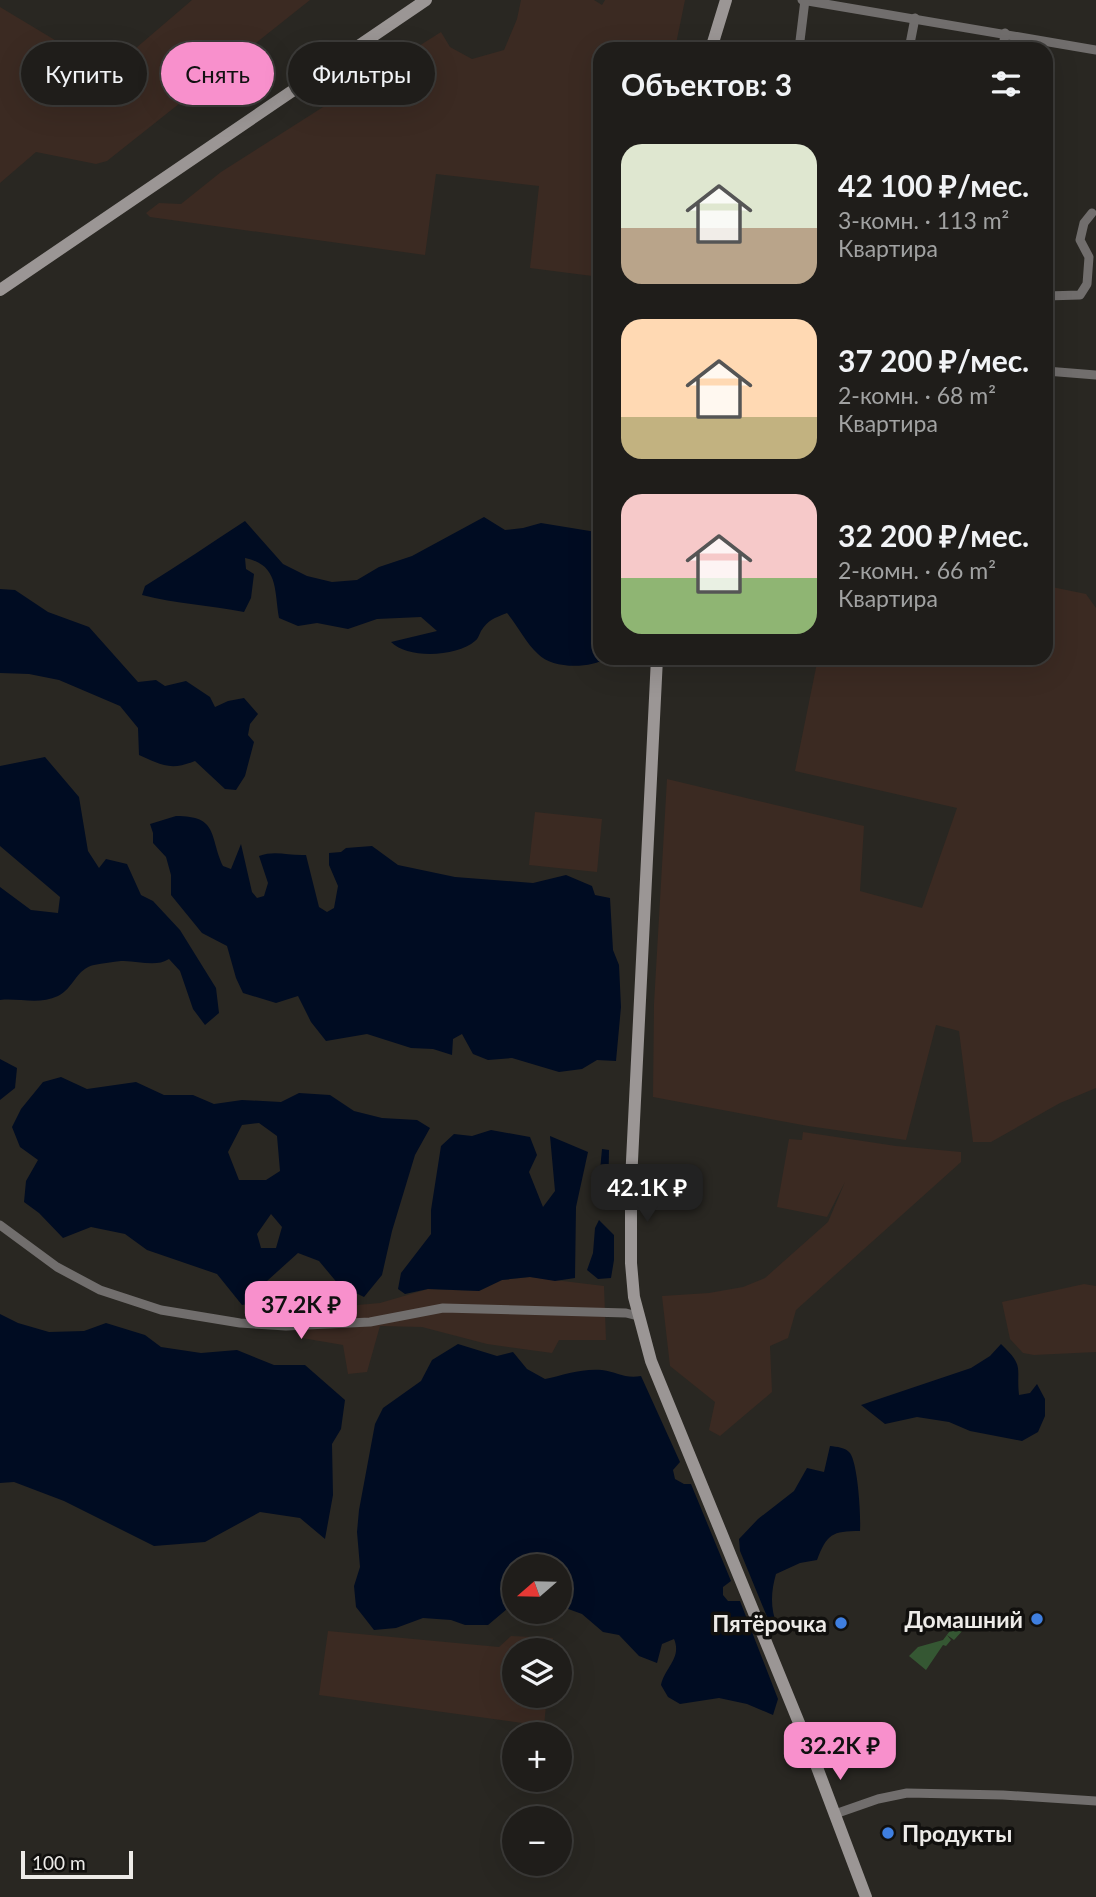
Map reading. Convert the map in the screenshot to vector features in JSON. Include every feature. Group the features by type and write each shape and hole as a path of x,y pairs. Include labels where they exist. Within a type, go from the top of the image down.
{"main road":[{"path":"0,290 426,0"},
{"path":"713,42 726,0"},
{"path":"657,665 631,1181 631,1263 638,1316 651,1361 835,1814 866,1897"}],"street":[{"path":"800,42 803,0 1096,50"},
{"path":"910,42 915,18"},
{"path":"1004,42 1005,33"},
{"path":"1053,296 1080,295 1087,284 1089,257 1080,240 1084,223 1092,213"},
{"path":"1053,372 1096,375"},
{"path":"0,1225 57,1267 100,1290 161,1310 240,1323 286,1326 370,1322 443,1308 626,1313 638,1316"},
{"path":"835,1814 878,1799 907,1793 1096,1801"}],"shaded area":[{"path":"192,0 310,0 257,42 161,42 161,105 178,105 107,161 96,164 36,152 0,183 0,7 58,42 21,42 21,105 147,105 147,42 143,42"},
{"path":"521,0 594,0 602,5 605,0 685,0 676,42 593,42 593,276 530,268 539,186 436,174 425,255 150,217 146,213 159,203 181,204 221,172 326,105 435,105 435,42 425,42 441,32 450,47 472,59 504,50 517,19"},
{"path":"1053,587 1086,594 1096,608 1096,1088 1060,1103 991,1142 973,1142 959,1031 936,1025 906,1140 808,1126 653,1097 654,1004 667,779 864,826 860,891 922,908 957,808 795,771 817,665 1053,665"},
{"path":"535,812 602,819 597,872 529,865"},
{"path":"803,1132 896,1146 961,1152 961,1162 796,1310 788,1338 770,1346 772,1392 720,1436 709,1430 715,1402 670,1366 662,1296 709,1293 743,1287 765,1278 828,1222 845,1182 827,1217 777,1207 789,1139 802,1140"},
{"path":"530,1277 604,1286 606,1340 559,1340 552,1353 487,1344 422,1327 380,1326 367,1372 348,1374 343,1345 302,1338 301,1310 380,1303 428,1289 479,1291 502,1280"},
{"path":"1084,1284 1096,1286 1096,1352 1034,1355 1023,1353 1010,1339 1002,1302"},
{"path":"328,1631 499,1647 502,1644 502,1708 546,1708 544,1722 515,1722 319,1695"},
{"path":"511,1636 553,1638 509,1638"}],"green space":[{"path":"956,1623 964,1629 954,1640 947,1635 951,1640 946,1646 943,1645 926,1670 909,1656 918,1647 943,1640"}],"water":[{"path":"484,517 505,530 541,523 593,532 593,664 571,666 544,659 530,645 507,613 489,622 476,640 467,646 432,654 408,651 391,642 437,631 421,617 377,619 348,629 317,623 298,626 279,618 273,580 264,566 245,558 246,569 254,574 251,598 244,612 142,595 145,586 245,521 283,564 307,576 332,582 357,580 379,567 412,556"},
{"path":"0,589 15,590 48,612 89,627 138,682 156,680 165,686 186,681 210,697 215,707 244,698 258,714 250,724 248,735 254,742 245,776 236,790 225,789 195,761 179,766 166,766 139,755 138,728 120,706 59,680 29,674 0,673"},
{"path":"45,757 79,797 88,851 99,868 106,859 127,864 141,895 153,901 180,930 216,988 219,1013 205,1025 193,1009 180,971 169,959 158,963 121,961 94,965 83,970 68,989 51,999 0,1000 0,887 31,910 58,913 60,897 0,846 0,766"},
{"path":"176,816 190,817 206,824 223,866 231,869 241,844 252,892 257,898 264,896 268,883 259,856 276,853 306,855 319,907 327,912 334,908 338,886 329,865 329,853 341,852 346,848 372,846 398,865 455,877 533,883 566,875 592,886 595,895 610,898 613,950 619,965 621,1007 616,1061 597,1060 582,1069 559,1072 512,1058 488,1060 473,1054 462,1034 453,1039 452,1055 433,1049 411,1048 367,1034 326,1041 311,1022 298,996 276,1003 243,993 227,946 202,933 171,895 171,875 166,857 153,843 150,824"},
{"path":"0,1059 17,1068 15,1088 0,1100"},
{"path":"61,1077 87,1089 136,1082 164,1095 193,1095 214,1104 242,1100 281,1102 299,1093 330,1095 354,1111 382,1118 417,1120 430,1128 415,1155 382,1275 364,1297 339,1285 319,1261 298,1253 267,1281 255,1303 242,1305 217,1274 147,1250 125,1234 91,1227 63,1238 24,1202 26,1181 38,1160 20,1147 12,1127 21,1109 43,1082","holes":["259,1123 277,1136 280,1171 266,1180 239,1180 228,1152 242,1125","271,1214 282,1227 276,1248 261,1248 257,1234"]},
{"path":"491,1130 530,1137 537,1155 529,1172 543,1207 555,1191 550,1136 588,1152 576,1207 575,1278 555,1281 530,1277 502,1280 479,1291 428,1289 405,1294 398,1289 401,1273 431,1234 431,1210 441,1146 454,1134 472,1136"},
{"path":"602,1149 609,1150 608,1202 600,1201 598,1193"},
{"path":"599,1220 614,1235 611,1278 598,1279 587,1270"},
{"path":"0,1314 18,1323 49,1332 84,1331 106,1323 145,1335 161,1347 201,1353 237,1350 274,1365 305,1365 345,1400 341,1429 332,1444 333,1495 325,1539 300,1518 260,1512 205,1542 154,1546 64,1501 14,1482 0,1483"},
{"path":"458,1344 497,1356 513,1352 527,1369 545,1379 595,1370 630,1377 641,1376 680,1462 673,1470 675,1479 691,1484 731,1581 723,1587 723,1595 728,1601 740,1601 778,1699 773,1715 747,1704 719,1698 680,1704 668,1697 661,1685 676,1652 674,1639 662,1644 657,1663 639,1656 619,1635 603,1632 582,1614 572,1610 572,1554 502,1554 502,1613 488,1625 465,1625 451,1620 423,1618 396,1628 374,1630 356,1607 354,1586 360,1567 357,1532 359,1510 375,1424 383,1408 421,1381 432,1360"},
{"path":"1001,1344 1016,1363 1019,1395 1030,1393 1037,1384 1045,1399 1045,1416 1038,1432 1022,1441 970,1431 949,1422 917,1417 885,1424 861,1405 971,1368 990,1356"},
{"path":"830,1446 846,1450 853,1459 860,1531 837,1533 824,1544 817,1560 800,1563 776,1574 772,1600 777,1625 770,1624 740,1551 739,1539 758,1519 794,1491 807,1468 824,1472"}],"place":[{"name":"Домашний","path":"1037,1619"},
{"name":"Пятёрочка","path":"841,1623"},
{"name":"Продукты","path":"888,1833"}]}
